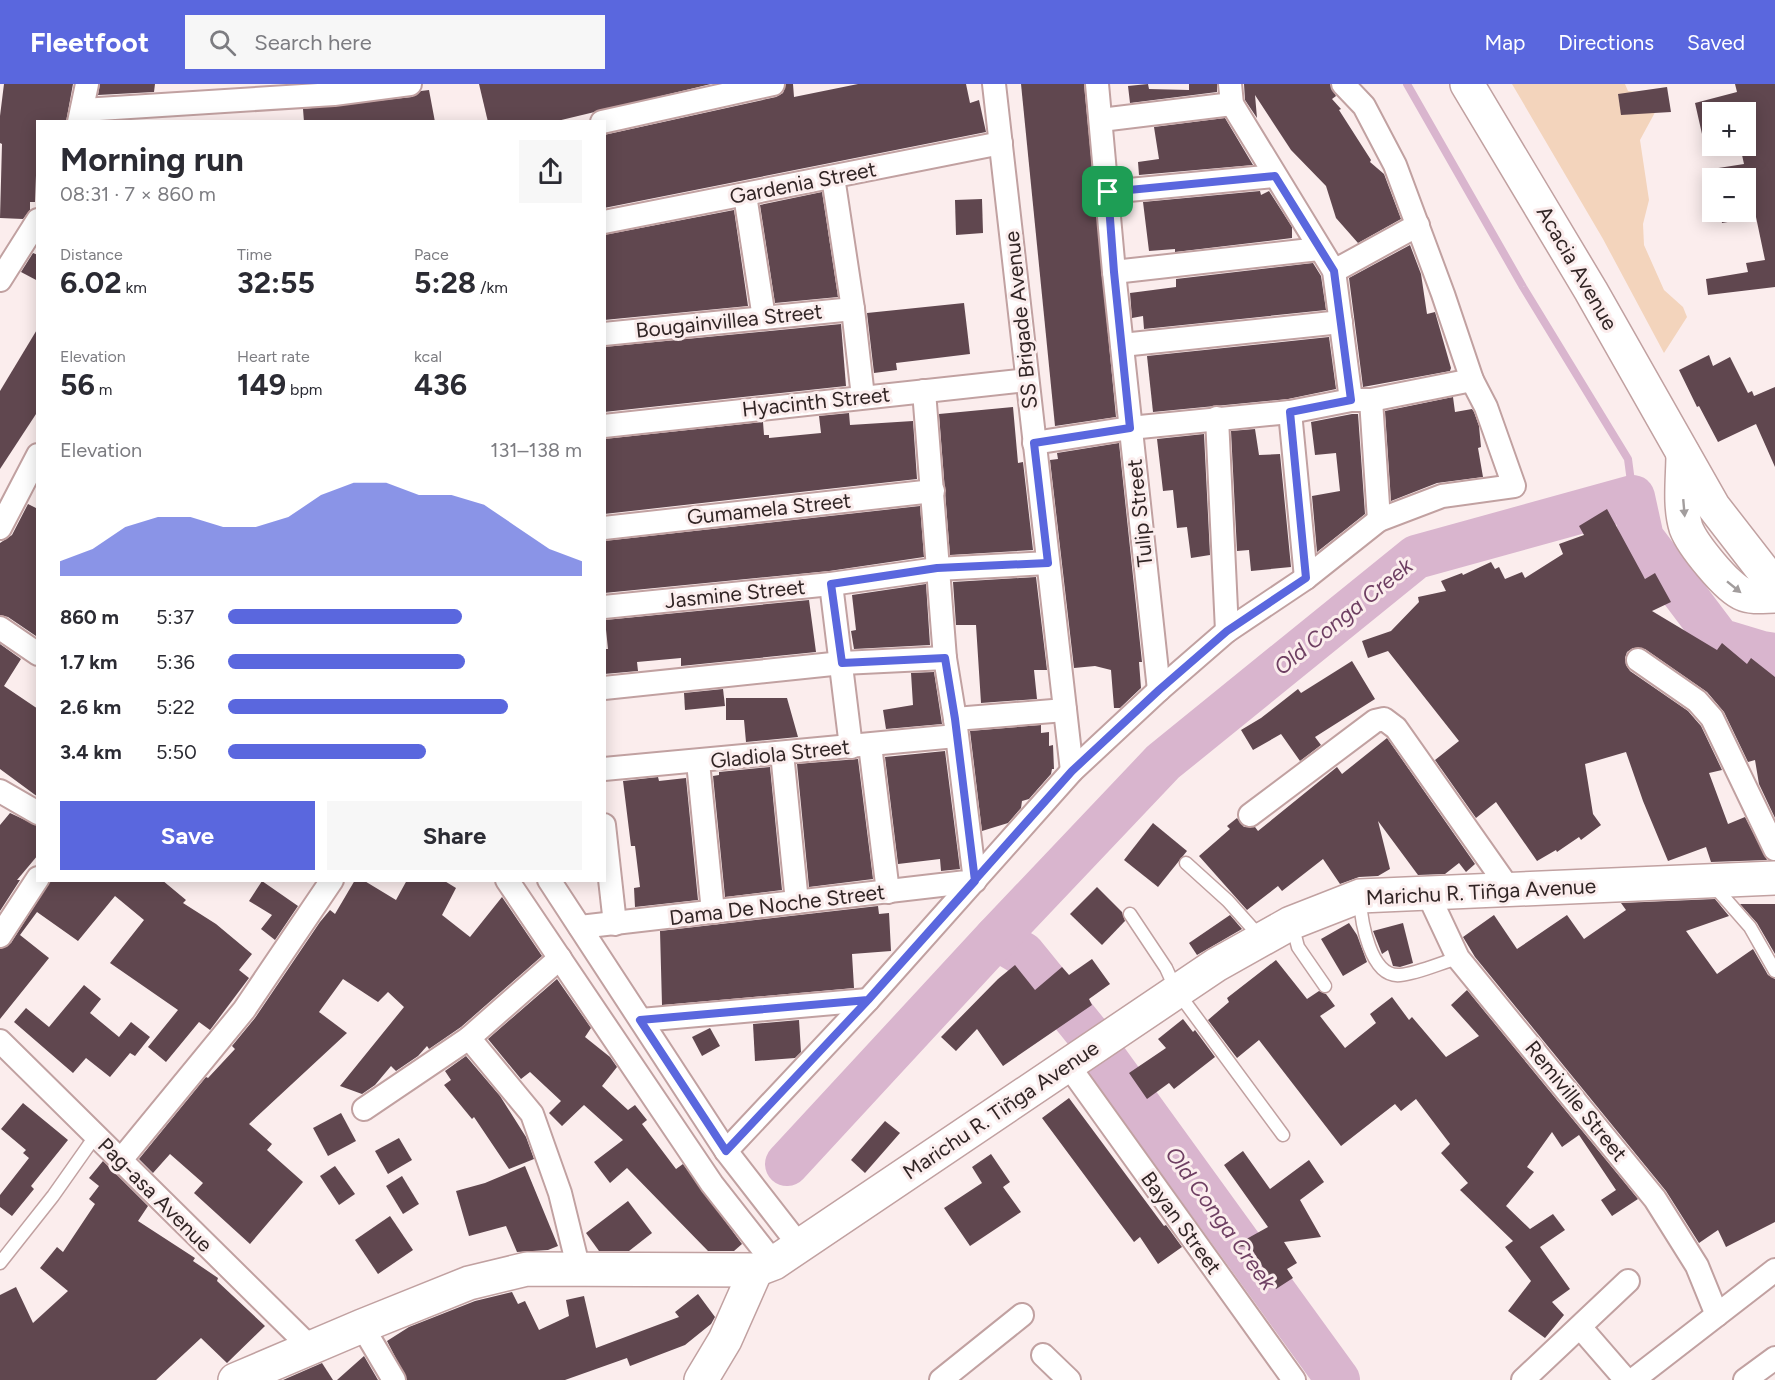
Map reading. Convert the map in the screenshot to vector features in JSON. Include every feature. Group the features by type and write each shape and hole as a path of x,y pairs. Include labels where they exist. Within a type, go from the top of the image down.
{"main road":[{"name":"Acacia Avenue","path":"1467,84 1585,281 1713,506 1775,586"},
{"name":"Acacia Avenue","path":"1683,454 1683,505 1687,528 1704,555 1729,584 1743,595 1775,596"},
{"name":"Marichu R. Tiñga Avenue","path":"776,1259 1068,1065 1176,990 1292,923 1360,896 1775,878"},
{"path":"236,1380 470,1283 527,1269 579,1270 776,1259"},
{"path":"701,1380 776,1259"}],"street":[{"path":"87,84 81,116 193,112 410,84"},
{"path":"606,121 773,84"},
{"name":"SS Brigade Avenue","path":"994,84 1072,771"},
{"name":"Tulip Street","path":"1097,84 1114,272 1159,690"},
{"path":"726,1151 868,1000 1072,771 1227,631 1306,578 1379,520 1442,496 1514,486 1486,407 1472,380 1395,165 1364,106 1343,84"},
{"path":"1101,120 1231,94 1275,176 1334,271 1341,322 1361,400 1379,520"},
{"name":"Gardenia Street","path":"606,222 1001,143"},
{"path":"1108,192 1275,176"},
{"path":"833,177 853,309 863,397"},
{"path":"745,195 764,318"},
{"path":"0,280 36,223"},
{"path":"1334,271 1418,225"},
{"path":"1114,272 1319,249"},
{"name":"Bougainvillea Street","path":"606,334 853,309"},
{"path":"1122,345 1341,322"},
{"name":"Hyacinth Street","path":"606,426 1028,380"},
{"path":"1034,443 1130,428 1290,412 1472,380"},
{"path":"924,391 945,658 975,881"},
{"path":"1290,412 1306,578"},
{"path":"1217,418 1227,631"},
{"path":"0,528 36,459"},
{"name":"Gumamela Street","path":"606,528 933,491"},
{"name":"Jasmine Street","path":"606,607 831,584 937,568 1048,563"},
{"path":"831,584 842,663 861,746 888,892"},
{"path":"0,628 36,653"},
{"path":"606,688 842,663 945,658"},
{"path":"1638,660 1697,701 1712,718 1775,849"},
{"name":"Gladiola Street","path":"606,769 861,746 1065,710"},
{"path":"1250,815 1375,721 1384,719 1396,728 1510,890"},
{"path":"782,753 797,902"},
{"path":"698,762 713,912"},
{"path":"0,791 36,812"},
{"path":"606,843 615,924"},
{"path":"0,936 36,881"},
{"name":"Dama De Noche Street","path":"580,927 975,881"},
{"path":"120,1161 244,1011 331,882"},
{"path":"508,882 712,1184 776,1259"},
{"path":"550,882 726,1151 776,1259"},
{"name":"Remiville Street","path":"1427,892 1458,958 1655,1199 1697,1266 1717,1315"},
{"path":"364,1109 469,1038 560,958"},
{"path":"640,1020 868,1000"},
{"path":"469,1038 532,1114 560,1193 579,1270"},
{"name":"Pag-asa Avenue","path":"0,1041 311,1348"},
{"name":"Bayan Street","path":"1068,1065 1294,1380"},
{"path":"1633,1380 1775,1270"},
{"path":"1529,1378 1628,1281"},
{"path":"941,1380 1022,1315"},
{"path":"362,1326 394,1380"},
{"path":"1580,1327 1626,1380"},
{"path":"1043,1355 1069,1380"},
{"path":"1745,1380 1775,1358"}],"lane":[{"path":"1186,863 1228,901 1263,940"},
{"path":"1710,881 1750,927 1775,971"},
{"path":"1360,896 1361,921 1376,962 1385,970 1398,975 1458,958"},
{"path":"1131,914 1166,968 1176,990 1283,1135"},
{"path":"1292,923 1298,947 1325,986"},
{"path":"0,1263 53,1196 96,1135"}],"shaded area":[{"path":"1512,84 1625,84 1628,91 1665,94 1640,140 1649,200 1643,224 1644,245 1664,290 1683,307 1687,317 1664,353 1603,239"}],"building":[{"path":"4,84 73,84 66,120 36,120 35,202 30,202 30,210 23,219 0,218 2,144 0,143 0,116"},
{"path":"100,84 155,84 154,92 98,95"},
{"path":"479,84 711,84 561,120 488,120"},
{"path":"786,84 793,84 794,97 858,84 966,84 970,103 979,100 986,132 606,208 606,135 776,97 783,93"},
{"path":"1021,84 1084,84 1116,417 1055,426"},
{"path":"1148,84 1149,89 1189,90 1189,84 1217,84 1217,92 1130,103 1128,86"},
{"path":"1244,84 1330,84 1336,96 1332,99 1341,109 1339,110 1371,160 1370,162 1384,174 1401,219 1358,243 1336,218 1326,186 1291,150 1255,95 1257,118 1245,100"},
{"path":"1735,84 1775,84 1775,287 1708,295 1706,279 1748,272 1746,263 1765,260 1756,217 1756,168 1718,168 1744,164 1742,156 1756,156 1756,102 1702,102 1702,134 1695,103 1737,92"},
{"path":"1667,87 1671,112 1621,115 1618,94"},
{"path":"429,90 435,120 304,120 303,109 412,97 421,91"},
{"path":"1225,118 1253,165 1139,175 1138,162 1159,159 1154,127"},
{"path":"1260,191 1261,195 1269,191 1292,227 1292,238 1175,252 1175,249 1149,251 1143,202"},
{"path":"822,192 838,297 775,303 760,205"},
{"path":"982,199 983,233 956,235 955,200"},
{"path":"734,210 748,306 606,320 606,235"},
{"path":"1410,245 1421,274 1427,314 1435,312 1451,368 1450,371 1363,387 1349,278"},
{"path":"33,253 36,254 36,280 21,272"},
{"path":"1313,263 1321,276 1326,310 1144,329 1143,316 1132,318 1130,293 1176,287 1176,279"},
{"path":"964,303 970,354 896,363 897,370 874,373 867,313"},
{"path":"841,324 846,386 606,412 606,347"},
{"path":"36,331 36,414 0,469 0,391"},
{"path":"1329,337 1336,389 1288,399 1153,412 1147,356"},
{"path":"1709,355 1713,366 1730,357 1748,393 1752,391 1754,396 1775,387 1775,467 1756,424 1718,442 1699,406 1697,407 1679,370"},
{"path":"1453,397 1455,412 1472,409 1474,412 1479,426 1481,447 1478,448 1483,477 1437,483 1391,501 1385,411"},
{"path":"1013,407 1018,463 1023,462 1033,550 950,555 939,414"},
{"path":"849,413 850,425 913,421 917,479 606,514 606,439 763,422 764,435 769,435 769,438 821,433 819,416"},
{"path":"1358,414 1365,514 1317,552 1312,496 1340,491 1336,453 1315,455 1311,422"},
{"path":"1255,429 1259,455 1280,454 1291,567 1251,571 1249,550 1237,551 1231,431"},
{"path":"1204,434 1210,555 1191,558 1187,527 1177,528 1173,490 1163,491 1157,439"},
{"path":"1119,443 1142,662 1139,662 1141,688 1120,708 1114,708 1111,670 1095,666 1074,668 1050,460 1058,459 1057,453"},
{"path":"28,504 36,508 36,636 8,617 0,615 0,543 12,535"},
{"path":"920,506 924,557 829,571 606,593 606,541"},
{"path":"1607,509 1645,579 1655,573 1671,602 1652,611 1717,650 1722,643 1747,664 1751,658 1775,677 1775,818 1759,784 1755,760 1748,762 1724,712 1707,692 1645,649 1633,648 1627,652 1625,658 1630,671 1688,711 1701,726 1722,770 1709,773 1728,824 1745,817 1767,860 1711,862 1706,847 1668,861 1626,752 1585,764 1593,814 1601,825 1581,840 1579,837 1557,852 1556,850 1537,861 1496,802 1476,818 1435,760 1459,741 1388,651 1368,658 1362,641 1391,631 1419,602 1418,597 1446,591 1441,581 1462,573 1463,575 1491,562 1495,569 1499,567 1505,579 1522,572 1525,578 1563,554 1559,544 1584,535 1579,526"},
{"path":"1036,577 1047,670 1034,670 1037,699 981,703 976,625 956,625 953,582"},
{"path":"926,584 930,645 854,649 851,631 856,630 852,595"},
{"path":"809,600 816,652 681,666 681,658 637,662 638,671 606,674 606,649 608,649 606,620"},
{"path":"0,644 21,659 4,686 36,708 36,796 0,769"},
{"path":"1352,661 1375,699 1315,737 1321,745 1300,761 1281,734 1253,750 1241,730 1261,718 1298,689 1301,693"},
{"path":"934,672 942,724 886,729 883,710 913,705 911,673"},
{"path":"723,689 725,706 685,710 684,693"},
{"path":"726,698 787,698 798,737 746,742 744,720 726,720"},
{"path":"1041,725 1041,733 1049,732 1049,746 1053,745 1054,769 1029,799 1022,801 1021,808 1008,823 982,831 970,731"},
{"path":"1387,738 1475,864 1466,872 1459,863 1445,874 1418,875 1378,821 1390,869 1378,876 1359,877 1340,884 1323,859 1282,891 1278,886 1247,910 1199,856 1230,829 1227,826 1237,818 1244,827 1255,827 1258,831 1337,767 1342,774"},
{"path":"945,751 960,869 941,871 940,859 898,864 885,757"},
{"path":"858,759 873,879 809,887 797,764"},
{"path":"770,767 782,890 725,897 713,776 719,775 719,772"},
{"path":"658,777 659,781 686,778 698,900 635,907 634,888 640,887 635,846 631,846 623,781"},
{"path":"10,813 36,825 36,857 17,880 20,880 0,911 0,825"},
{"path":"1153,823 1187,851 1158,887 1124,860"},
{"path":"50,882 164,882 186,900 183,903 216,924 252,954 239,970 249,978 210,1030 199,1022 166,1062 148,1047 178,1010 110,963 144,920 115,896 78,941 37,912 20,935 49,958 0,1019 0,949 11,943"},
{"path":"263,882 298,906 275,940 261,929 272,915 249,901"},
{"path":"354,882 366,882 396,900 406,882 446,882 456,888 442,915 470,937 502,897 542,956 461,1027 429,1049 427,1046 418,1056 396,1071 391,1066 375,1085 362,1094 340,1086 404,1007 388,992 378,1002 343,979 319,1012 347,1033 249,1124 272,1144 267,1150 303,1182 250,1244 194,1193 203,1183 170,1154 153,1173 139,1159 206,1077 208,1078 235,1049 232,1046 255,1018 320,922 330,910 335,914"},
{"path":"1097,887 1122,912 1125,921 1102,945 1070,914"},
{"path":"1715,899 1729,916 1686,931 1717,974 1753,949 1768,975 1775,979 1775,1222 1726,1247 1718,1230 1699,1243 1666,1191 1475,957 1463,937 1494,915 1517,949 1567,915 1584,939 1626,910 1621,903"},
{"path":"1740,904 1775,904 1775,954 1757,923"},
{"path":"878,906 879,914 889,913 891,951 852,954 854,988 662,1005 660,931"},
{"path":"1230,915 1242,929 1197,955 1189,943"},
{"path":"1349,923 1357,935 1367,962 1343,976 1321,939"},
{"path":"1403,923 1413,963 1400,967 1393,966 1388,950 1382,954 1373,931"},
{"path":"1092,959 1110,984 1089,999 1092,1005 1003,1066 977,1029 956,1051 941,1037 998,979 1015,965 1035,990 1062,967 1069,975"},
{"path":"1276,960 1307,999 1319,991 1326,994 1335,1006 1320,1016 1345,1048 1376,1023 1370,1014 1392,997 1409,1020 1412,1017 1446,1057 1479,1036 1451,1005 1467,990 1638,1199 1612,1216 1601,1200 1616,1190 1579,1135 1562,1147 1552,1132 1527,1167 1534,1172 1506,1206 1530,1229 1553,1214 1565,1230 1540,1247 1570,1289 1552,1302 1564,1315 1545,1338 1508,1311 1531,1281 1505,1247 1513,1241 1460,1190 1468,1183 1441,1153 1450,1144 1416,1099 1401,1111 1395,1104 1341,1146 1259,1040 1237,1058 1208,1020 1229,1002 1227,998"},
{"path":"557,979 591,1028 585,1037 610,1057 617,1067 602,1086 628,1110 635,1105 647,1120 642,1124 676,1169 683,1164 742,1244 734,1251 708,1251 627,1168 610,1183 594,1162 623,1140 584,1105 562,1126 549,1113 561,1101 530,1072 521,1079 488,1039"},
{"path":"84,985 101,999 90,1013 119,1037 131,1022 150,1037 135,1056 130,1053 110,1077 86,1058 73,1073 14,1022 26,1008 49,1027"},
{"path":"1183,1019 1193,1032 1195,1030 1215,1057 1174,1089 1169,1083 1147,1099 1129,1073 1166,1048 1158,1039"},
{"path":"799,1020 801,1052 795,1058 755,1061 753,1024"},
{"path":"710,1028 720,1046 702,1056 692,1037"},
{"path":"466,1056 500,1096 526,1137 534,1159 509,1169 474,1117 472,1119 444,1085 451,1080 445,1071"},
{"path":"1069,1098 1182,1247 1158,1264 1140,1237 1134,1242 1042,1118"},
{"path":"23,1103 68,1140 31,1186 34,1189 12,1216 0,1207 0,1195 29,1158 23,1153 26,1150 1,1129"},
{"path":"341,1113 356,1141 328,1156 313,1128"},
{"path":"885,1121 900,1133 865,1173 851,1160"},
{"path":"399,1138 412,1160 388,1174 375,1151"},
{"path":"1243,1151 1270,1189 1309,1160 1324,1182 1300,1200 1321,1237 1284,1242 1297,1263 1287,1269 1293,1278 1276,1289 1250,1246 1232,1247 1268,1227 1224,1165"},
{"path":"991,1154 1010,1182 1003,1187 1021,1212 970,1246 944,1208 982,1183 972,1167"},
{"path":"103,1161 148,1206 138,1221 195,1258 193,1261 218,1278 217,1281 265,1326 227,1363 201,1338 156,1380 0,1380 0,1295 16,1287 33,1323 68,1291 40,1268 57,1247 63,1252 95,1204 89,1199 99,1186 89,1178"},
{"path":"335,1166 355,1194 339,1205 320,1176"},
{"path":"525,1166 558,1246 548,1250 517,1252 506,1226 469,1236 456,1191 485,1183"},
{"path":"402,1176 419,1204 403,1214 386,1186"},
{"path":"628,1201 652,1233 629,1251 599,1251 586,1233"},
{"path":"390,1216 413,1250 378,1274 355,1240"},
{"path":"512,1292 518,1304 525,1301 539,1330 569,1316 566,1300 584,1296 596,1348 679,1317 675,1312 698,1294 715,1317 711,1324 685,1345 630,1366 627,1358 565,1380 407,1380 387,1341 409,1327 475,1301"},
{"path":"364,1356 378,1380 337,1380"},
{"path":"322,1363 333,1380 283,1380"}],"waterway":[{"path":"1407,84 1523,287 1628,459 1633,497"},
{"name":"Old Conga Creek","path":"787,1164 1163,762 1416,557 1633,497 1642,538 1719,640 1775,655"},
{"name":"Old Conga Creek","path":"996,938 1023,954 1089,1035"},
{"name":"Old Conga Creek","path":"1104,1057 1338,1380"}],"route":[{"path":"1108,192 1130,428 1034,443 1048,563 937,568 831,584 842,663 945,658 975,881 868,1000 726,1151 640,1020 868,1000 921,941 975,881 1072,771 1227,631 1306,578 1290,412 1351,400 1334,271 1275,176 1108,192"}]}
